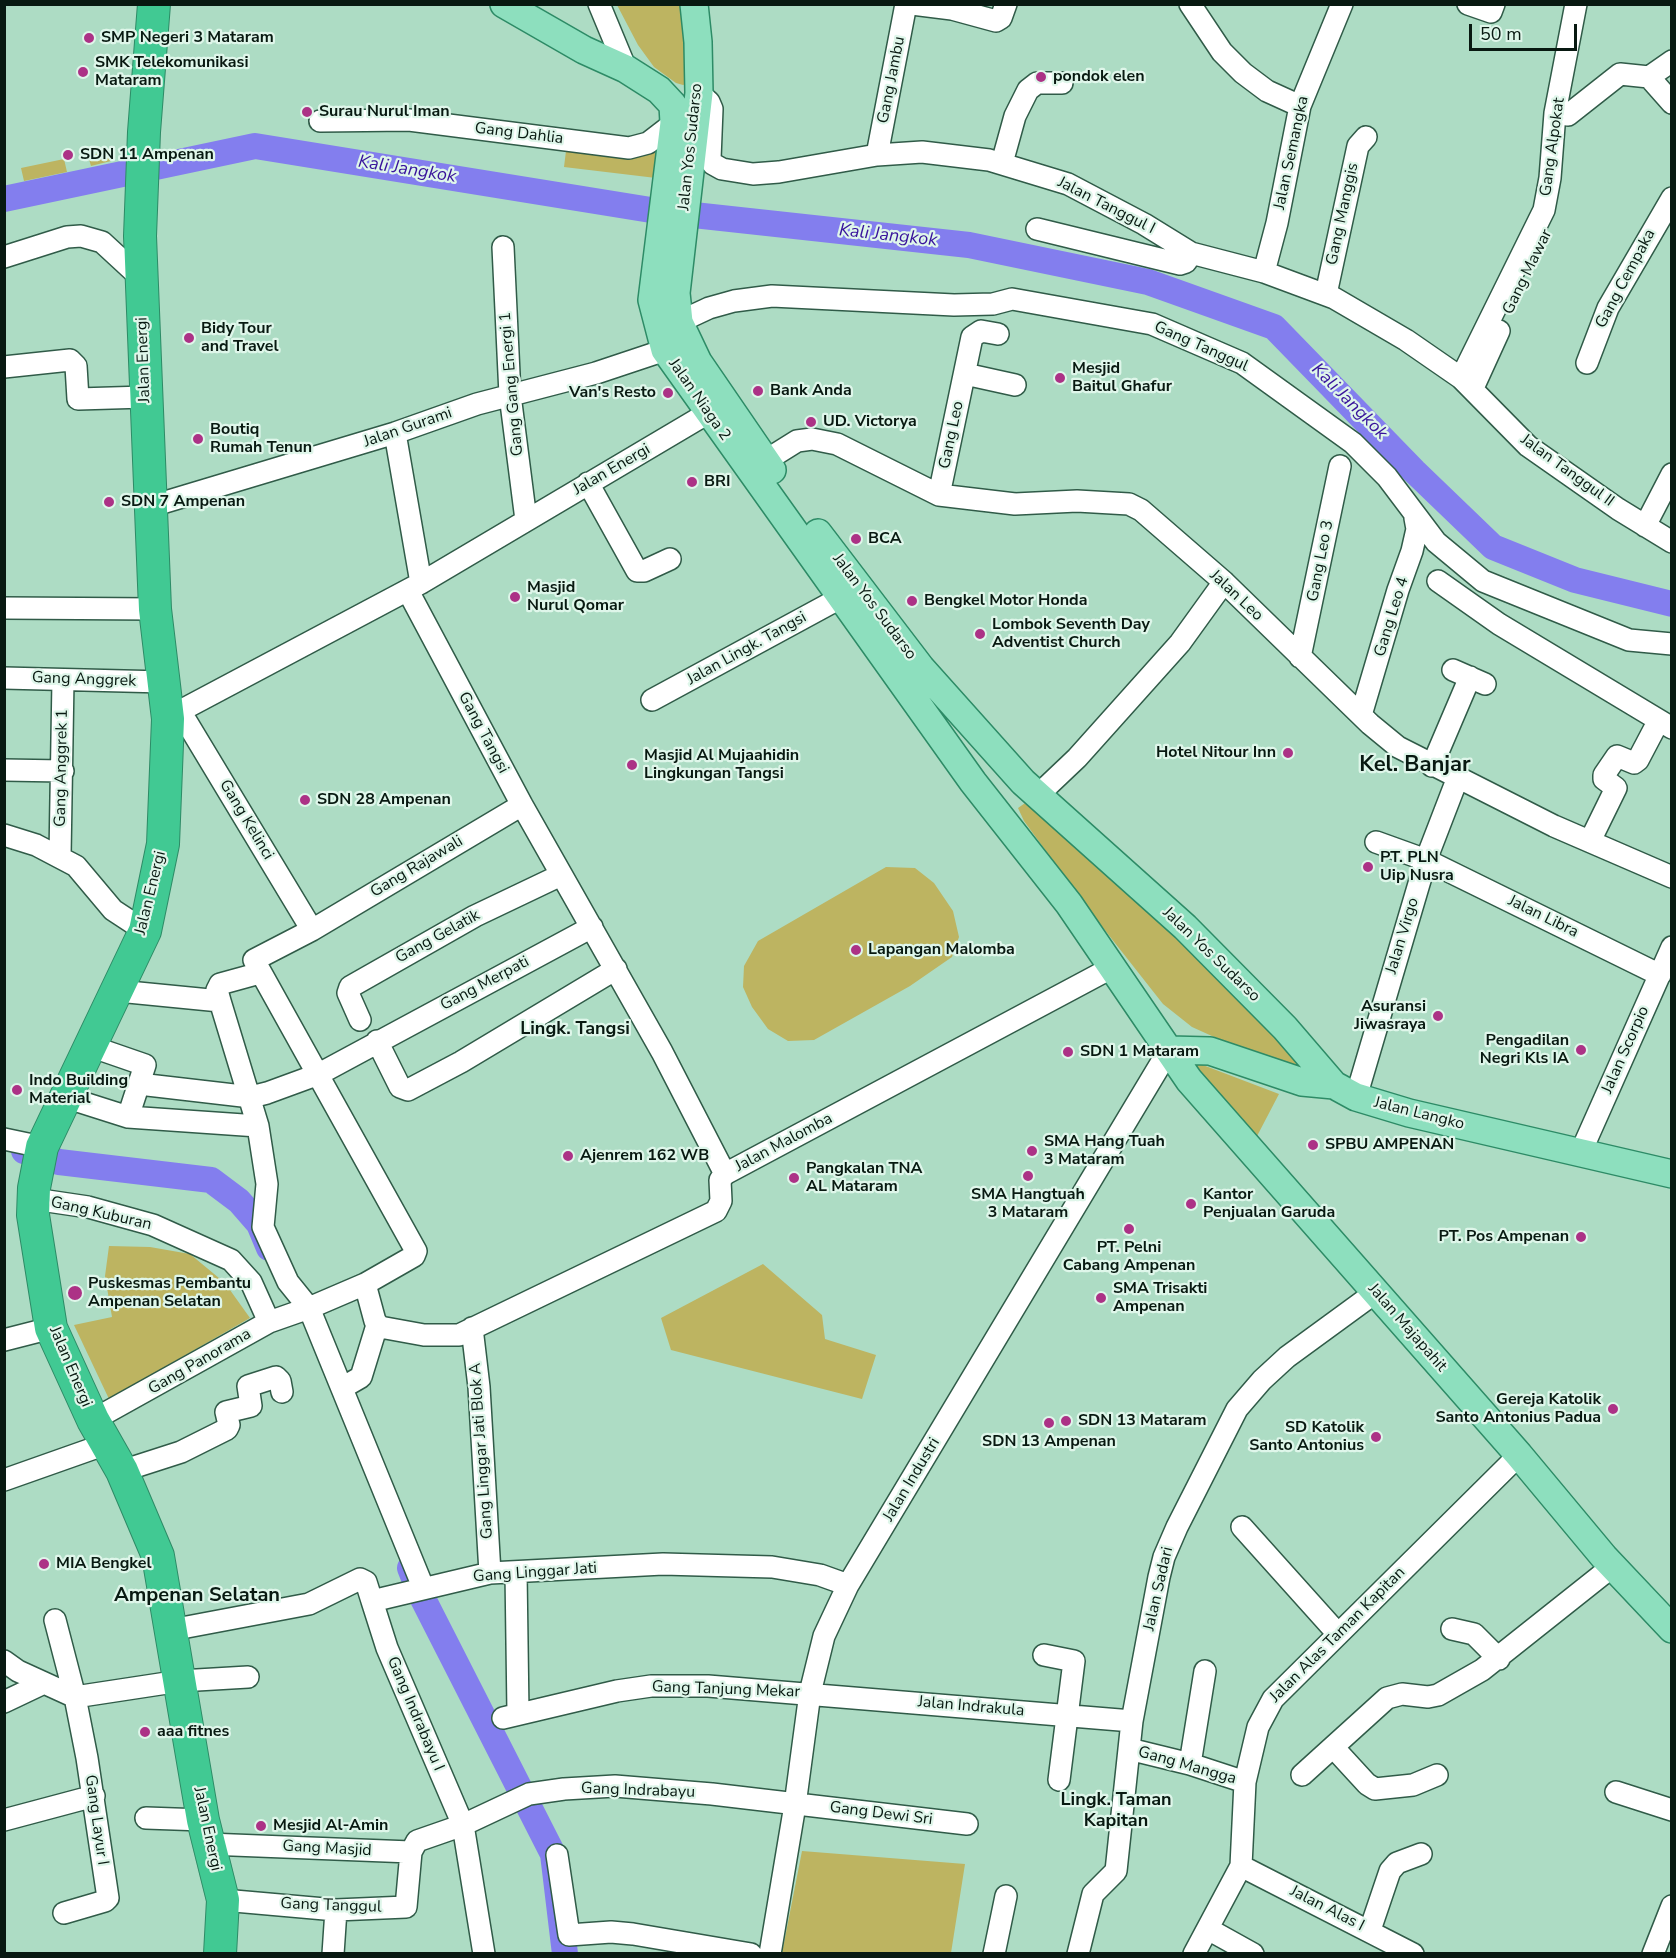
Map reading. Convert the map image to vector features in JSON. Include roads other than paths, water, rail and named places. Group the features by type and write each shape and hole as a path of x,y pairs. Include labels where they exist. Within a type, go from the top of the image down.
{"highway":[{"name":"Jalan Energi","path":"154,4 140,236 155,609 164,682 173,712 163,844 146,931 65,1097 39,1167 36,1240 51,1328 99,1432 122,1471 158,1556 206,1832 223,1900 220,1953"}],"main road":[{"path":"504,4 584,50 626,69 659,90 684,118"},
{"name":"Jalan Yos Sudarso","path":"684,118 698,42 693,4"},
{"name":"Jalan Niaga 2","path":"684,118 664,292 655,318 665,350 994,809"},
{"name":"Jalan Yos Sudarso","path":"664,292 698,362 765,461 921,668 1031,789 1185,927 1345,1091"},
{"path":"1031,789 994,809 1069,904 1169,1050"},
{"name":"Jalan Langko","path":"1169,1050 1210,1051 1302,1082 1345,1091 1409,1113 1671,1174"},
{"name":"Jalan Majapahit","path":"1169,1050 1189,1080 1519,1455 1612,1566 1671,1629"}],"street":[{"path":"599,4 626,69"},
{"name":"Gang Jambu","path":"878,155 906,4"},
{"path":"912,4 952,9 996,21 1001,18 1006,4"},
{"path":"1190,4 1222,52 1243,73 1267,91 1300,106"},
{"name":"Jalan Semangka","path":"1264,272 1277,223 1300,106 1342,4"},
{"path":"1468,4 1493,8"},
{"name":"Gang Alpokat","path":"1467,383 1545,224 1576,4"},
{"path":"1562,114 1620,74 1649,77 1671,61"},
{"path":"1649,77 1671,103"},
{"path":"1002,163 1015,116 1028,90 1037,83 1062,83"},
{"name":"Jalan Tanggul I","path":"684,118 709,102 712,109 710,159 713,164 722,169 753,174 779,172 878,155 931,153 1002,163 1068,184 1144,224 1191,253 1264,272 1326,294 1386,328 1467,383"},
{"name":"Gang Dahlia","path":"320,120 409,120 629,148 648,143 684,118"},
{"name":"Gang Manggis","path":"1326,294 1358,147 1366,137"},
{"name":"Gang Cempaka","path":"1587,363 1608,308 1671,198"},
{"path":"1037,229 1180,264 1186,262 1191,253"},
{"path":"4,257 68,237 81,236 102,243 141,278"},
{"name":"Gang Gang Energi 1","path":"503,247 510,395 526,520"},
{"name":"Gang Tanggul","path":"679,322 709,308 734,301 772,296 954,305 993,304 1012,299 1152,324 1242,363 1353,443 1387,477 1436,542 1483,580 1629,640 1671,644"},
{"name":"Gang Leo","path":"939,495 972,337 981,331 998,334"},
{"name":"Jalan Gurami","path":"152,506 395,433 510,395 596,373 665,350"},
{"path":"4,367 70,360 76,366 78,399 145,397"},
{"path":"965,374 1015,385"},
{"name":"Jalan Tanggul II","path":"1467,383 1528,446 1671,542"},
{"name":"Jalan Energi","path":"173,712 415,587 708,413"},
{"name":"Gang Tangsi","path":"395,433 415,587 522,805 561,875"},
{"name":"Jalan Leo","path":"765,461 797,441 812,439 837,444 939,495 1007,503 1077,501 1129,504 1141,510 1224,582 1361,715 1398,747 1545,822 1671,877"},
{"name":"Gang Leo 3","path":"1300,657 1340,466"},
{"path":"1645,526 1671,474"},
{"path":"588,483 637,570 644,572 670,559"},
{"name":"Gang Leo 4","path":"1361,715 1398,590 1408,567 1416,536 1416,518"},
{"path":"1438,580 1499,624 1665,725 1638,760 1634,763 1617,756 1604,775 1604,779 1616,788 1590,841"},
{"path":"1031,789 1077,758 1180,643 1224,582"},
{"name":"Jalan Lingk. Tangsi","path":"652,700 842,597"},
{"path":"4,608 155,609"},
{"path":"1432,766 1469,677"},
{"name":"Gang Anggrek","path":"4,678 164,682"},
{"name":"Gang Anggrek 1","path":"60,856 63,680"},
{"name":"Gang Kelinci","path":"173,712 312,930"},
{"path":"4,770 63,771"},
{"name":"Jalan Virgo","path":"1345,1091 1426,860 1458,777"},
{"name":"Gang Rajawali","path":"260,973 254,963 255,958 312,930 522,805"},
{"path":"4,835 60,856 76,866 114,910 146,931"},
{"name":"Jalan Libra","path":"1376,842 1426,860 1660,975"},
{"name":"Jalan Malomba","path":"561,875 616,969 725,1174 1113,967"},
{"name":"Gang Gelatik","path":"360,1020 348,993 350,987 475,916 561,875"},
{"name":"Gang Merpati","path":"251,1097 319,1074 592,927"},
{"name":"Jalan Scorpio","path":"1580,1154 1671,947"},
{"path":"377,1041 400,1087 408,1090 461,1062 616,969"},
{"path":"319,1074 260,973 220,984 217,990 258,1126 267,1184 263,1227 342,1388 419,1588"},
{"path":"118,990 220,1001"},
{"path":"90,1046 144,1063 128,1118"},
{"name":"Jalan Industri","path":"770,1953 795,1804 810,1693 824,1636 848,1585 1169,1050"},
{"name":"Gang Panorama","path":"4,1480 99,1432 269,1322 365,1284 414,1256 416,1251 319,1074"},
{"path":"139,1084 251,1097"},
{"path":"65,1097 128,1118 258,1126"},
{"name":"Gang Kuburan","path":"4,1139 88,1207 153,1225 231,1260 250,1282 269,1322"},
{"path":"377,1324 424,1335 459,1335 561,1288 716,1211 721,1201 720,1180 725,1174"},
{"path":"342,1388 361,1377 377,1324 365,1284"},
{"name":"Jalan Sadari","path":"1078,1953 1093,1894 1116,1871 1132,1721 1164,1557 1237,1409 1262,1380 1287,1357 1376,1292"},
{"path":"4,1340 51,1328"},
{"name":"Gang Linggar Jati Blok A","path":"472,1328 479,1387 490,1573"},
{"path":"122,1471 181,1452 227,1429 229,1425 226,1412 250,1406 248,1386 276,1377 280,1381 282,1392"},
{"name":"Jalan Alas Taman Kapitan","path":"1194,1953 1241,1866 1245,1782 1263,1713 1272,1699 1519,1455"},
{"path":"1242,1527 1338,1634"},
{"name":"Gang Linggar Jati","path":"372,1601 490,1573 663,1564 772,1567 820,1575 848,1585"},
{"path":"1302,1775 1387,1698 1402,1694 1428,1697 1438,1695 1499,1659 1612,1566"},
{"name":"Gang Tanjung Mekar","path":"516,1572 510,1715 651,1686 739,1688 810,1693"},
{"path":"171,1630 309,1604 356,1579 366,1582 372,1601"},
{"name":"Gang Indrabayu I","path":"372,1601 387,1648 464,1825 484,1953"},
{"name":"Gang Layur I","path":"55,1620 75,1697 94,1796 108,1898 64,1913"},
{"path":"1452,1629 1474,1634 1499,1659"},
{"path":"1044,1655 1074,1661 1059,1780"},
{"path":"4,1661 18,1671 75,1697 180,1681 248,1677"},
{"path":"1190,1764 1205,1671"},
{"path":"4,1702 44,1683"},
{"name":"Jalan Indrakula","path":"810,1693 1132,1721"},
{"path":"1334,1747 1367,1784 1375,1789 1413,1785 1437,1775"},
{"name":"Gang Mangga","path":"1129,1749 1190,1764 1245,1782"},
{"name":"Gang Indrabayu","path":"414,1847 529,1794 615,1786 795,1804"},
{"path":"1616,1792 1671,1810"},
{"path":"4,1820 94,1796"},
{"name":"Gang Dewi Sri","path":"795,1804 967,1824"},
{"name":"Gang Masjid","path":"146,1818 206,1832 414,1847"},
{"name":"Gang Tanggul","path":"223,1900 336,1910 406,1907 414,1847"},
{"path":"1370,1930 1390,1871 1397,1863 1421,1854"},
{"path":"557,1855 569,1944 611,1932 751,1953"},
{"name":"Jalan Alas I","path":"1241,1866 1413,1953"},
{"path":"994,1953 1005,1896"},
{"path":"1653,1953 1671,1906"},
{"path":"333,1953 336,1910"},
{"path":"1208,1929 1253,1953"}],"waterway":[{"name":"Kali Jangkok","path":"4,199 255,146 657,211 969,245 1148,282 1274,327 1414,471 1493,547 1575,580 1672,604"},
{"path":"24,1151 59,1162 211,1180 239,1201 259,1224 269,1248"},
{"path":"410,1568 419,1591 553,1854 565,1954"}],"place":[{"name":"SMP Negeri 3 Mataram","path":"89,38"},
{"name":"SMK Telekomunikasi Mataram","path":"83,72"},
{"name":"pondok elen","path":"1041,77"},
{"name":"Surau Nurul Iman","path":"307,112"},
{"name":"SDN 11 Ampenan","path":"68,155"},
{"name":"Bidy Tour and Travel","path":"189,338"},
{"name":"Mesjid Baitul Ghafur","path":"1060,378"},
{"name":"Bank Anda","path":"758,391"},
{"name":"Van's Resto","path":"668,393"},
{"name":"UD. Victorya","path":"811,422"},
{"name":"Boutiq Rumah Tenun","path":"198,439"},
{"name":"BRI","path":"692,482"},
{"name":"SDN 7 Ampenan","path":"109,502"},
{"name":"BCA","path":"856,539"},
{"name":"Masjid Nurul Qomar","path":"515,597"},
{"name":"Bengkel Motor Honda","path":"912,601"},
{"name":"Lombok Seventh Day Adventist Church","path":"980,634"},
{"name":"Hotel Nitour Inn","path":"1288,753"},
{"name":"Masjid Al Mujaahidin Lingkungan Tangsi","path":"632,765"},
{"name":"SDN 28 Ampenan","path":"305,800"},
{"name":"PT. PLN Uip Nusra","path":"1368,867"},
{"name":"Lapangan Malomba","path":"856,950"},
{"name":"Asuransi Jiwasraya","path":"1438,1016"},
{"name":"Pengadilan Negri Kls IA","path":"1581,1050"},
{"name":"SDN 1 Mataram","path":"1068,1052"},
{"name":"Indo Building Material","path":"17,1090"},
{"name":"SPBU AMPENAN","path":"1313,1145"},
{"name":"SMA Hang Tuah 3 Mataram","path":"1032,1151"},
{"name":"Ajenrem 162 WB","path":"568,1156"},
{"name":"SMA Hangtuah 3 Mataram","path":"1028,1176"},
{"name":"Pangkalan TNA AL Mataram","path":"794,1178"},
{"name":"Kantor Penjualan Garuda","path":"1191,1204"},
{"name":"PT. Pelni Cabang Ampenan","path":"1129,1229"},
{"name":"PT. Pos Ampenan","path":"1581,1237"},
{"name":"Puskesmas Pembantu Ampenan Selatan","path":"75,1293"},
{"name":"SMA Trisakti Ampenan","path":"1101,1298"},
{"name":"Gereja Katolik Santo Antonius Padua","path":"1613,1409"},
{"name":"SDN 13 Mataram","path":"1066,1421"},
{"name":"SDN 13 Ampenan","path":"1049,1423"},
{"name":"SD Katolik Santo Antonius","path":"1376,1437"},
{"name":"MIA Bengkel","path":"44,1564"},
{"name":"aaa fitnes","path":"145,1732"},
{"name":"Mesjid Al-Amin","path":"261,1826"}],"district":[{"name":"Kel. Banjar","path":"1415,766"},
{"name":"Lingk. Tangsi","path":"575,1030"},
{"name":"Ampenan Selatan","path":"197,1596"},
{"name":"Lingk. Taman Kapitan","path":"1116,1811"}]}
